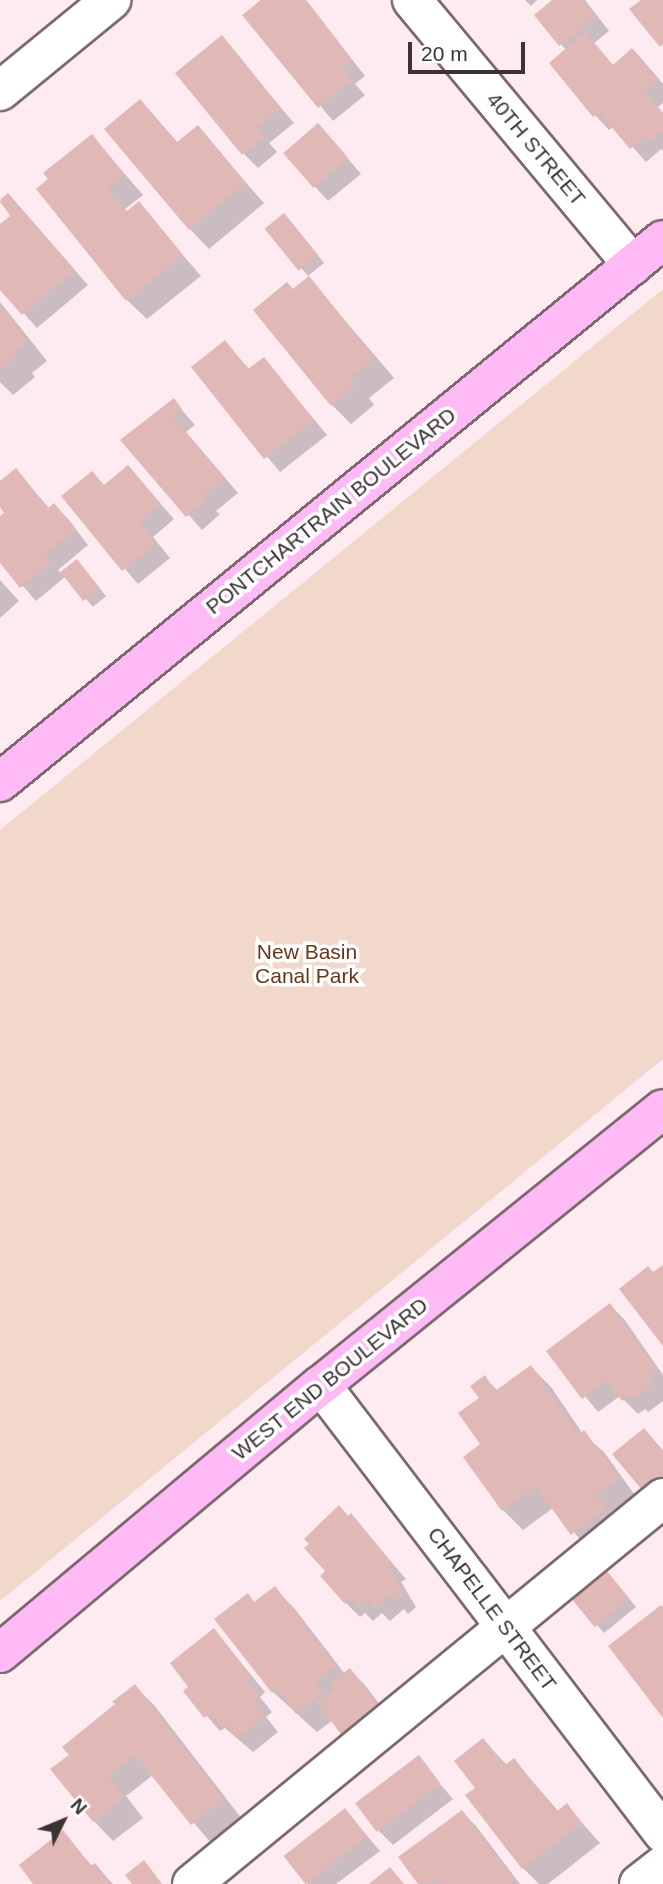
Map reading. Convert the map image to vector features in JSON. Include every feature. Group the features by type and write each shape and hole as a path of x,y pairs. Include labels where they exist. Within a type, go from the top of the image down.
{"main road":[{"name":"PONTCHARTRAIN BOULEVARD","path":"0,782 663,240"},
{"name":"WEST END BOULEVARD","path":"0,1653 321,1385 663,1109"}],"street":[{"path":"0,91 111,0"},
{"name":"40TH STREET","path":"412,0 634,265"},
{"name":"CHAPELLE STREET","path":"321,1385 663,1833"},
{"path":"191,1884 663,1498"},
{"path":"639,1884 663,1865"}],"green space":[{"name":"New Basin Canal Park","path":"663,289 663,1059 0,1601 0,830"}],"building":[{"path":"261,0 306,0 352,60 342,68 352,80 318,108 242,15"},
{"path":"552,0 584,0 597,16 559,46 534,15"},
{"path":"641,0 663,0 663,44 660,47 629,9"},
{"path":"585,32 613,65 632,48 660,80 645,92 663,113 663,131 650,141 646,136 630,149 599,112 593,117 549,63"},
{"path":"222,35 281,108 256,128 264,137 242,155 175,73"},
{"path":"140,99 177,142 198,125 246,183 189,230 104,129"},
{"path":"318,123 348,158 313,188 283,153"},
{"path":"92,134 125,175 107,189 126,212 139,201 183,255 126,301 36,189 48,179 43,173"},
{"path":"8,193 75,270 22,315 0,290 0,224 10,216 0,200"},
{"path":"284,213 318,255 299,271 265,229"},
{"path":"309,276 375,358 350,378 356,385 331,406 253,310 287,282 293,289"},
{"path":"0,307 6,310 28,341 14,352 17,356 0,370"},
{"path":"225,340 248,369 264,357 314,420 264,459 191,367"},
{"path":"174,398 182,409 173,417 225,478 204,495 207,499 186,517 120,440"},
{"path":"128,465 161,504 140,522 157,543 122,571 61,496 92,471 104,485"},
{"path":"16,468 48,508 54,503 76,529 45,554 52,562 20,588 0,563 0,516 4,513 0,507 0,481"},
{"path":"77,559 100,588 83,601 60,572"},
{"path":"663,1265 663,1346 619,1289 648,1266 653,1272"},
{"path":"610,1303 657,1371 649,1378 653,1384 633,1399 630,1395 622,1401 607,1381 582,1399 546,1351"},
{"path":"531,1365 579,1435 584,1430 619,1478 596,1495 606,1509 571,1535 536,1487 502,1511 463,1457 480,1444 458,1413 479,1398 470,1386 485,1375 495,1391"},
{"path":"644,1428 663,1451 663,1473 642,1490 612,1454"},
{"path":"339,1505 348,1516 351,1513 393,1564 389,1567 403,1592 393,1601 388,1596 375,1608 367,1600 358,1608 351,1599 345,1604 320,1576 325,1571 304,1548 309,1544 304,1539"},
{"path":"607,1571 630,1599 595,1627 572,1599"},
{"path":"275,1586 336,1665 315,1682 323,1693 296,1714 277,1689 272,1693 214,1619 248,1593 254,1602"},
{"path":"661,1605 663,1607 663,1718 608,1646"},
{"path":"214,1628 252,1677 247,1681 260,1697 253,1702 265,1716 237,1739 226,1725 222,1728 211,1713 204,1718 183,1691 188,1687 170,1663"},
{"path":"350,1668 381,1708 343,1737 317,1702 334,1690 330,1683"},
{"path":"135,1684 223,1799 191,1825 135,1755 108,1776 124,1797 93,1822 50,1769 69,1755 62,1747"},
{"path":"483,1738 505,1765 514,1758 556,1812 567,1803 582,1823 522,1869 465,1795 475,1788 454,1761"},
{"path":"419,1755 441,1784 377,1832 355,1803"},
{"path":"345,1808 367,1836 306,1884 284,1856"},
{"path":"462,1810 515,1880 510,1884 442,1884 440,1881 418,1884 398,1857"},
{"path":"63,1830 91,1866 95,1863 112,1884 33,1884 19,1865"},
{"path":"144,1860 162,1884 132,1884 125,1875"},
{"path":"390,1867 404,1884 369,1884"}]}
